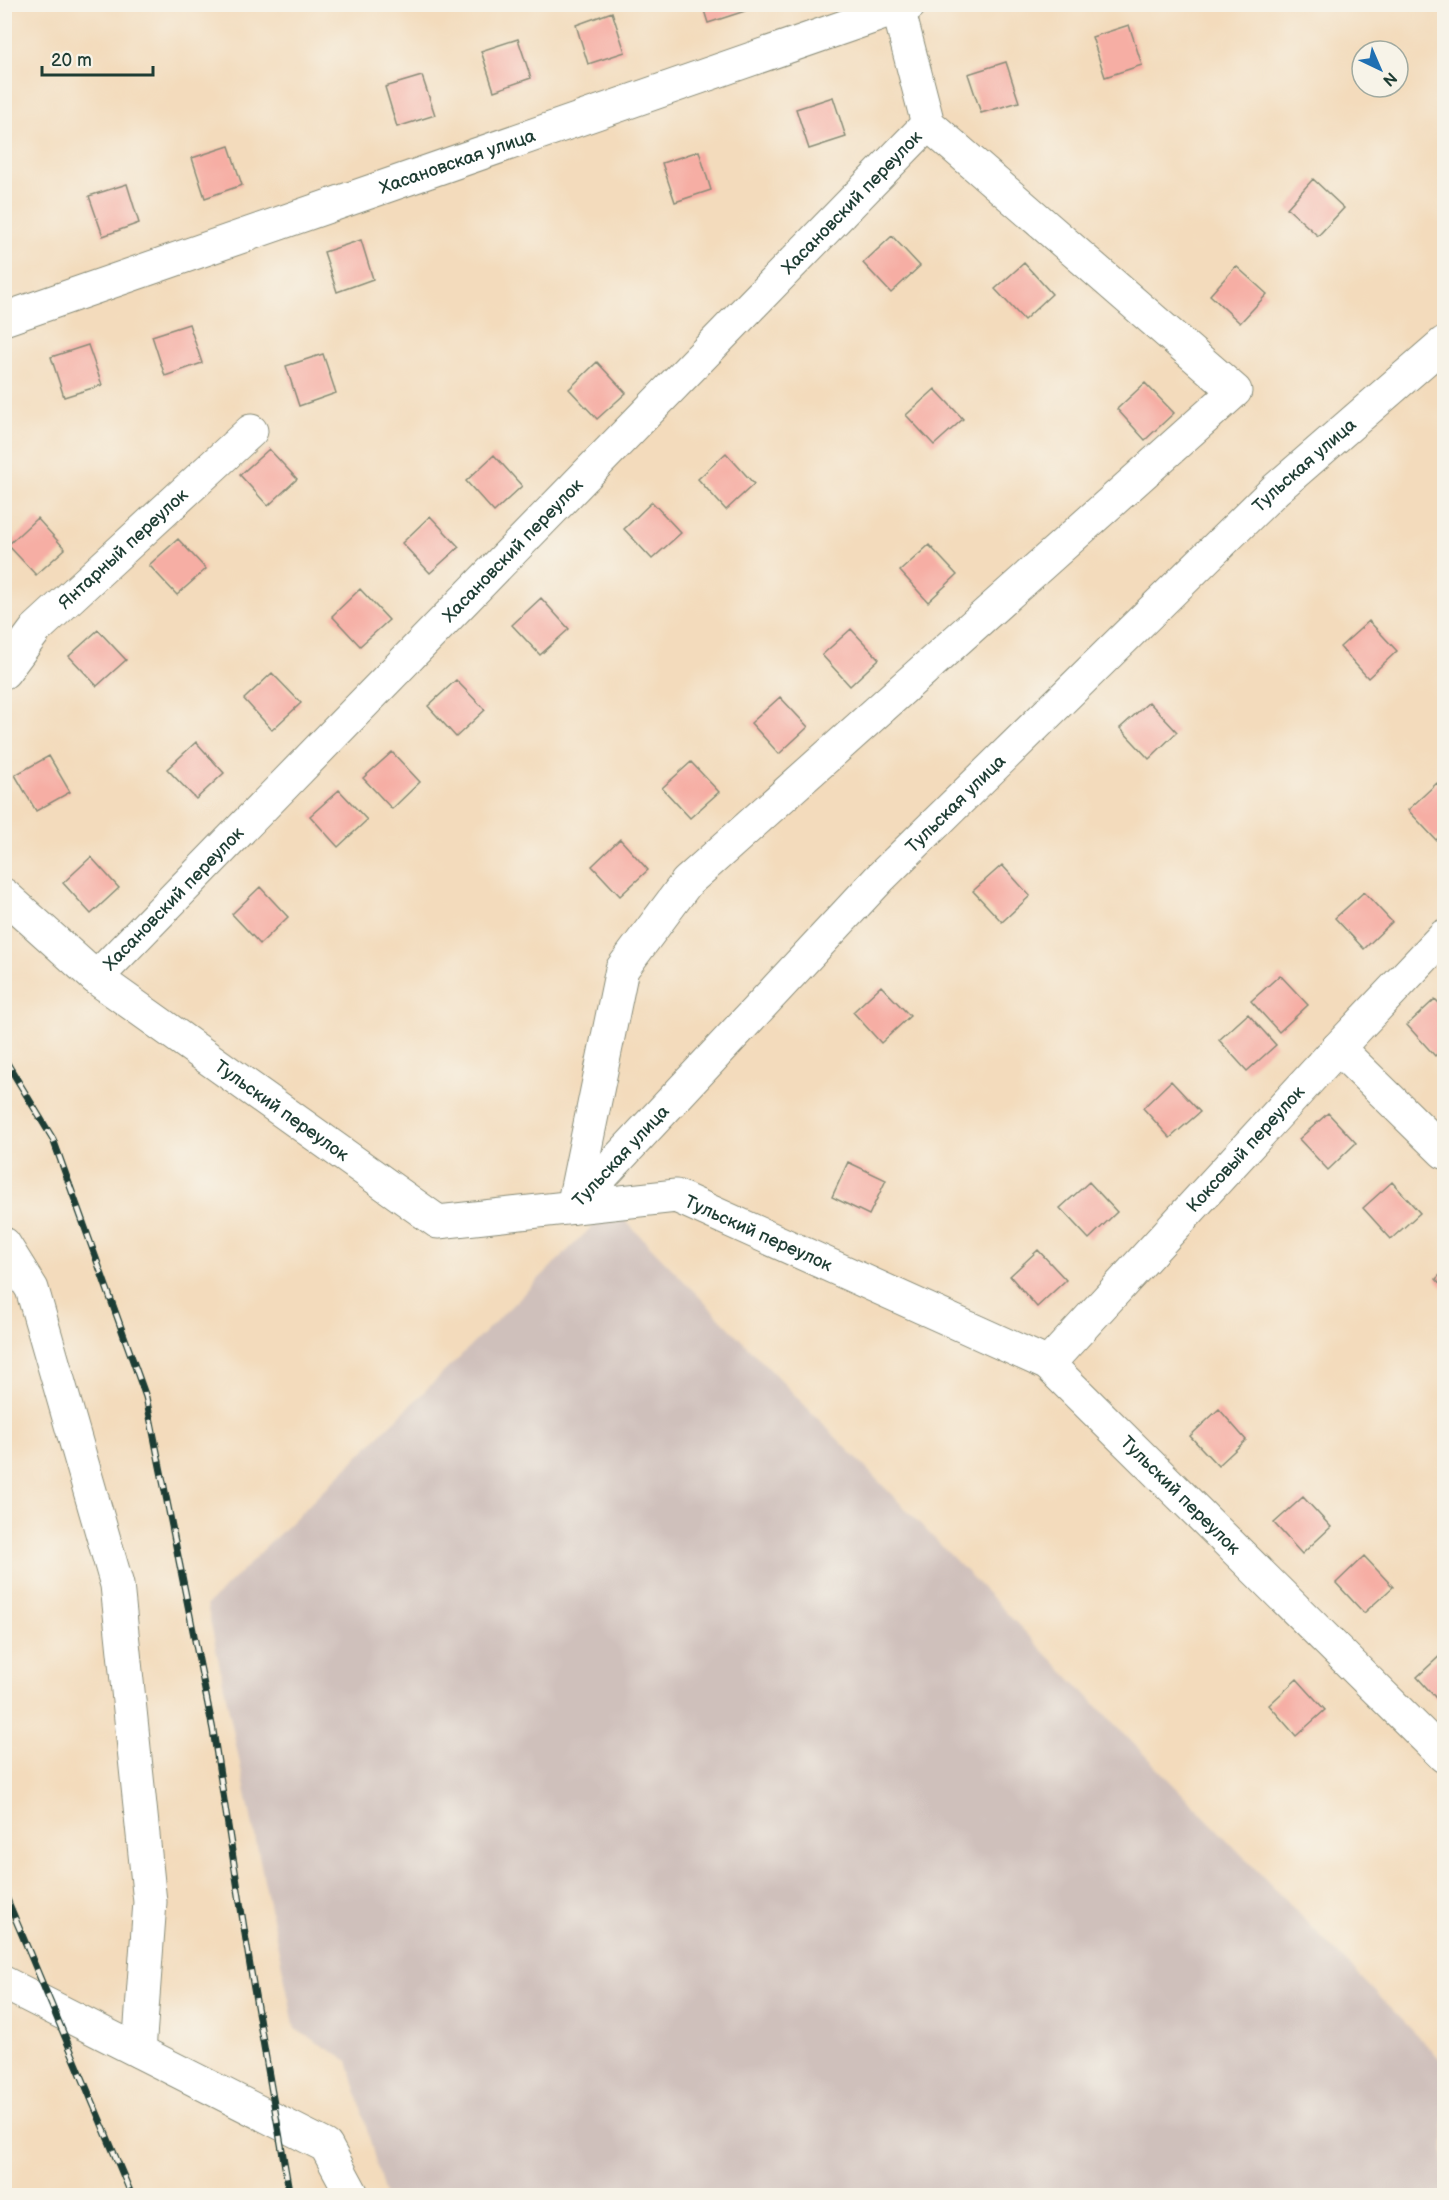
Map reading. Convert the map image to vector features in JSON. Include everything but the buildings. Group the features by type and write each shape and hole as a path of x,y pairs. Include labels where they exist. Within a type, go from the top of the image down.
{"street":[{"name":"Хасановский переулок","path":"904,6 928,124 1235,391"},
{"name":"Хасановская улица","path":"4,319 904,6"},
{"name":"Хасановский переулок","path":"96,978 928,124"},
{"name":"Тульская улица","path":"573,1207 880,878 1276,489 1444,342"},
{"name":"Тульская улица","path":"573,1207 622,969 687,882 1235,391"},
{"name":"Янтарный переулок","path":"4,672 36,629 250,431"},
{"name":"Тульский переулок","path":"4,895 96,978 438,1222 676,1196 1048,1364 1444,1756"},
{"name":"Коксовый переулок","path":"1048,1364 1444,936"},
{"path":"1338,1048 1444,1152"},
{"path":"4,1244 32,1289 117,1585 150,1902 139,2051"},
{"path":"4,1983 327,2146 353,2196"}],"shaded area":[{"path":"612,1207 1444,2063 1444,2195 385,2195 348,2061 295,2029 207,1605"}],"railway":[{"path":"4,1058 53,1139 146,1397 213,1730 250,1966 290,2196"},
{"path":"4,1892 132,2196"}]}
